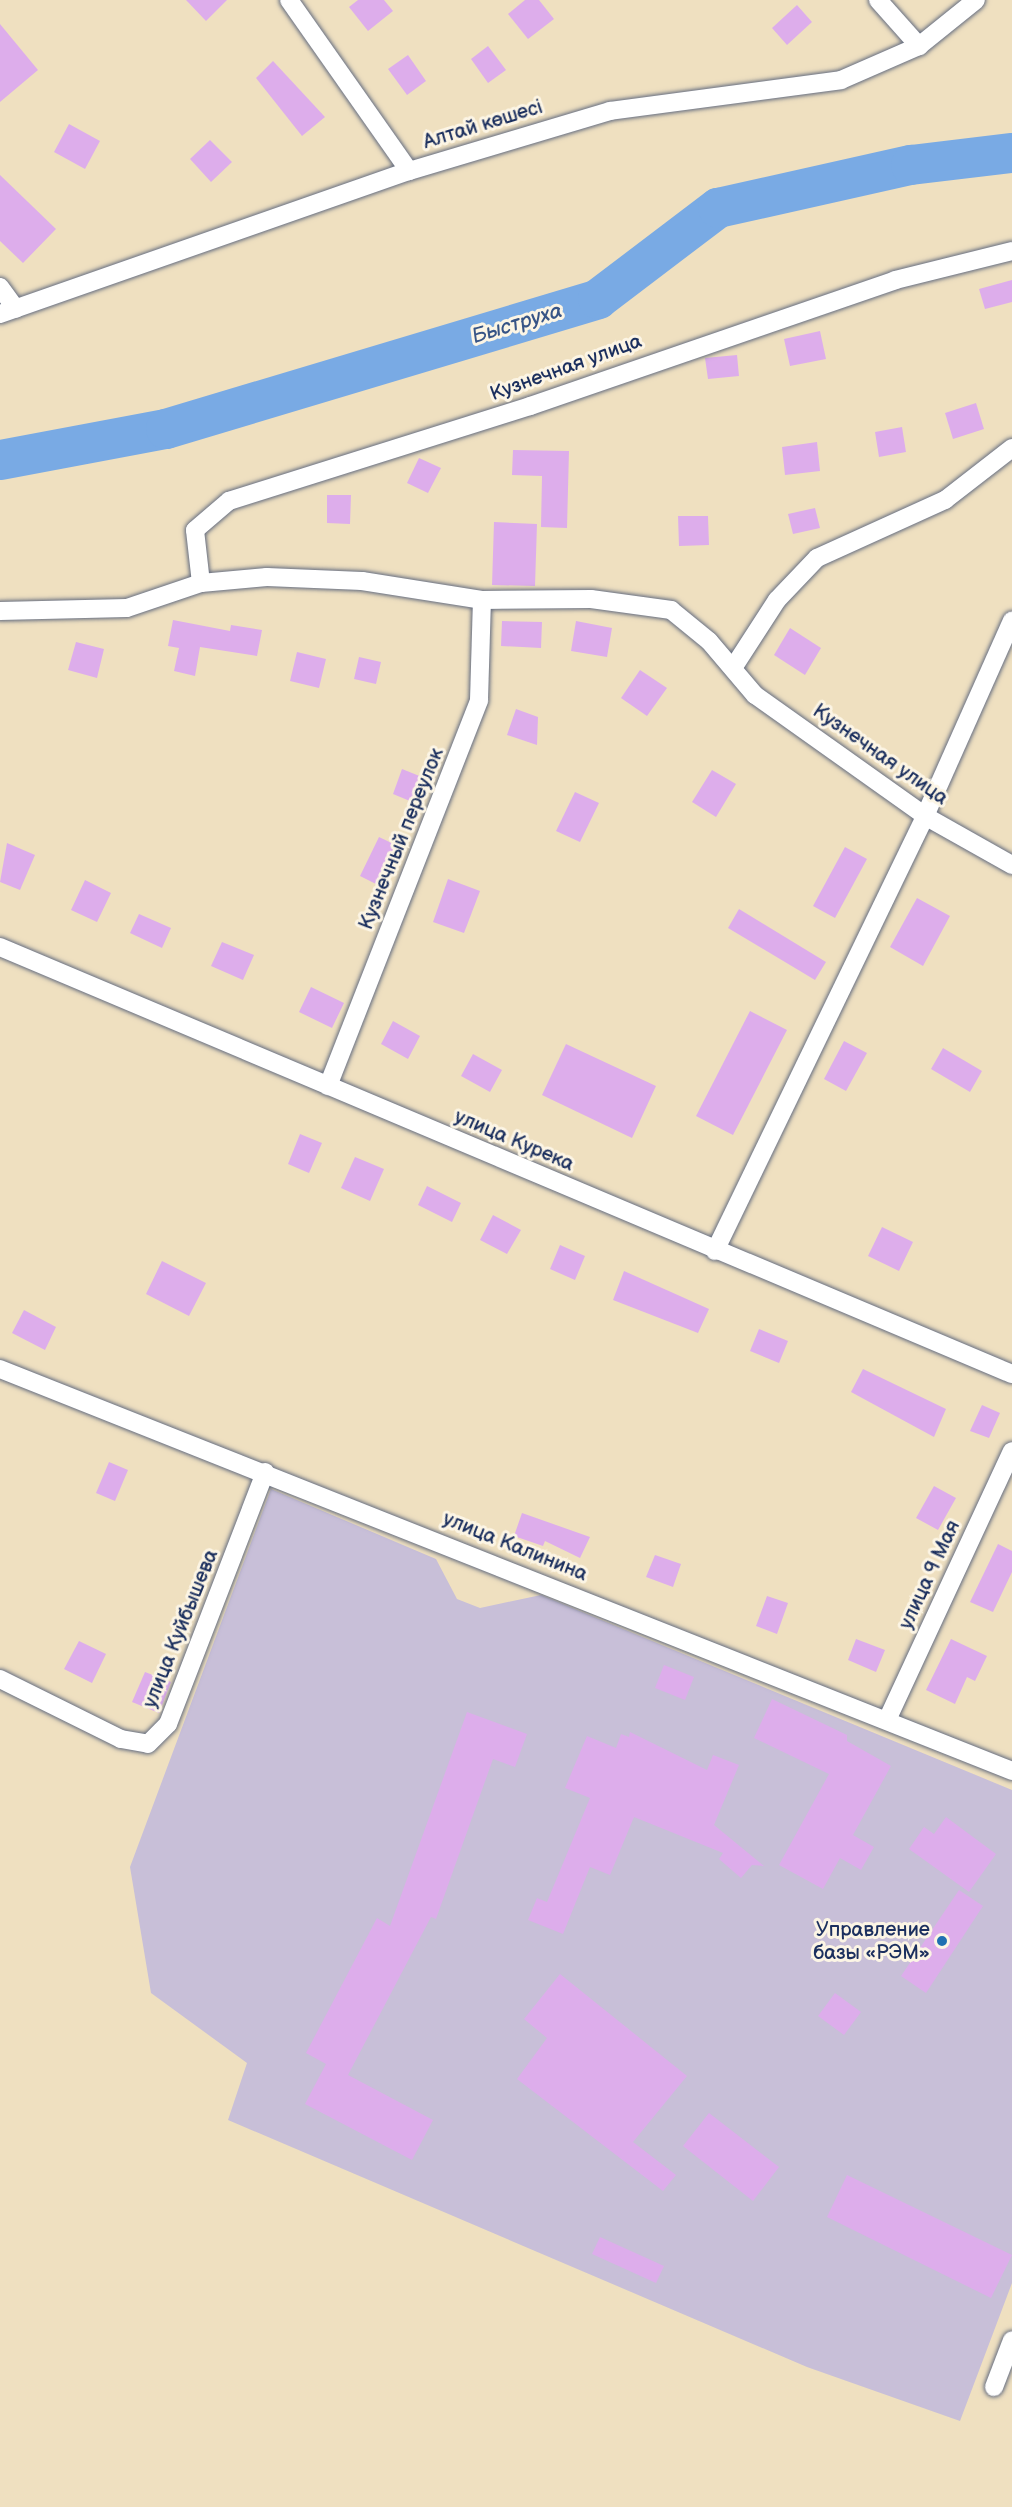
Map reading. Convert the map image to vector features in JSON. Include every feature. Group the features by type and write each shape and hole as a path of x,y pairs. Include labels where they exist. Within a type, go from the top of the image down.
{"street":[{"path":"289,0 409,171"},
{"path":"878,0 919,46"},
{"name":"Алтай көшесі","path":"8,312 409,171 610,111 841,80 919,46 976,0"},
{"name":"Кузнечная улица","path":"201,583 195,530 229,501 530,406 895,280 1012,251"},
{"path":"0,287 8,312"},
{"path":"733,668 777,600 817,558 945,500 1012,448"},
{"name":"Кузнечная улица","path":"0,611 127,608 201,583 267,577 362,581 482,600 591,599 671,610 733,668 755,694 925,816 1012,865"},
{"name":"Кузнечный переулок","path":"328,1086 479,700 482,600"},
{"path":"715,1251 925,816 1012,621"},
{"name":"улица Курека","path":"0,947 715,1251 1012,1374"},
{"name":"улица Калинина","path":"0,1369 888,1718 1012,1772"},
{"name":"улица 9 Мая","path":"888,1718 1012,1451"},
{"name":"улица Куйбышева","path":"0,1679 121,1739 148,1744 168,1724 265,1472"},
{"path":"994,2387 1012,2340"}],"shaded area":[{"path":"271,1489 436,1559 457,1599 480,1608 541,1595 1012,1790 1012,2283 960,2421 807,2367 228,2120 247,2063 151,1993 130,1867"}],"building":[{"path":"186,0 227,0 206,21"},
{"path":"358,0 384,0 393,11 368,31 349,7"},
{"path":"525,0 539,0 554,19 528,39 508,14"},
{"path":"797,5 812,22 787,45 772,28"},
{"path":"0,24 38,70 0,102"},
{"path":"488,46 506,70 488,83 471,59"},
{"path":"408,55 426,81 407,95 388,69"},
{"path":"273,61 325,117 302,136 256,78"},
{"path":"69,124 100,141 85,169 54,152"},
{"path":"210,140 232,162 211,182 190,159"},
{"path":"0,175 56,229 23,263 0,241"},
{"path":"1012,280 1012,302 985,309 979,289"},
{"path":"820,331 826,359 790,366 784,339"},
{"path":"737,355 739,376 708,379 705,358"},
{"path":"976,403 984,429 953,439 945,413"},
{"path":"902,427 906,452 879,457 875,432"},
{"path":"817,442 820,471 785,475 782,447"},
{"path":"513,450 569,451 567,528 541,527 542,476 512,475"},
{"path":"419,458 441,468 428,493 407,483"},
{"path":"327,495 351,495 350,524 327,523"},
{"path":"815,508 820,528 793,534 788,514"},
{"path":"678,516 708,516 709,545 679,546"},
{"path":"494,522 537,524 535,586 492,585"},
{"path":"173,620 230,631 231,625 262,630 257,656 200,647 195,676 174,671 179,648 168,646"},
{"path":"502,621 542,622 541,648 501,646"},
{"path":"576,621 612,628 607,657 571,651"},
{"path":"790,628 821,648 805,675 774,655"},
{"path":"76,642 104,649 97,678 68,670"},
{"path":"297,652 326,659 319,688 290,681"},
{"path":"359,657 381,662 376,684 354,679"},
{"path":"640,670 667,688 647,716 621,698"},
{"path":"516,709 538,717 537,745 507,735"},
{"path":"402,769 432,781 422,806 393,794"},
{"path":"712,770 736,784 716,817 692,802"},
{"path":"575,792 599,803 580,842 556,831"},
{"path":"379,837 402,848 382,887 360,876"},
{"path":"7,843 35,855 20,890 0,882"},
{"path":"845,847 867,859 835,918 813,906"},
{"path":"448,879 480,891 464,933 433,922"},
{"path":"85,880 111,893 97,922 71,910"},
{"path":"917,898 950,916 923,966 890,947"},
{"path":"739,909 826,962 815,980 728,928"},
{"path":"139,914 171,928 162,948 130,933"},
{"path":"222,942 254,955 243,980 211,966"},
{"path":"311,987 344,1003 332,1028 299,1012"},
{"path":"750,1011 787,1030 733,1135 696,1116"},
{"path":"393,1021 420,1036 408,1059 381,1044"},
{"path":"844,1041 867,1053 846,1091 824,1079"},
{"path":"566,1044 656,1086 632,1138 542,1095"},
{"path":"943,1048 982,1071 970,1092 931,1069"},
{"path":"473,1054 502,1070 490,1092 461,1076"},
{"path":"300,1134 322,1143 309,1173 288,1164"},
{"path":"355,1157 384,1169 370,1201 341,1188"},
{"path":"427,1186 461,1203 452,1222 418,1205"},
{"path":"493,1215 521,1230 507,1254 480,1240"},
{"path":"882,1227 913,1242 899,1271 868,1256"},
{"path":"560,1245 585,1256 575,1280 550,1269"},
{"path":"162,1261 206,1283 189,1316 146,1294"},
{"path":"624,1271 709,1309 698,1333 613,1300"},
{"path":"24,1310 56,1327 45,1350 12,1333"},
{"path":"759,1329 788,1341 779,1363 750,1351"},
{"path":"863,1369 946,1409 934,1437 851,1392"},
{"path":"982,1405 1000,1413 989,1438 970,1431"},
{"path":"109,1462 128,1470 115,1501 96,1493"},
{"path":"934,1486 956,1498 938,1530 916,1518"},
{"path":"522,1513 590,1537 580,1558 545,1541 543,1546 514,1536"},
{"path":"998,1544 1012,1551 1012,1572 993,1612 970,1602"},
{"path":"655,1555 681,1564 673,1587 646,1577"},
{"path":"767,1596 788,1603 777,1634 756,1626"},
{"path":"856,1639 885,1650 876,1672 848,1660"},
{"path":"951,1639 987,1656 975,1681 967,1677 955,1704 926,1690"},
{"path":"79,1641 106,1654 92,1683 64,1669"},
{"path":"664,1665 694,1677 685,1700 655,1688"},
{"path":"145,1672 171,1682 159,1713 132,1702"},
{"path":"772,1699 847,1735 847,1741 891,1766 853,1835 874,1847 861,1870 840,1858 823,1889 779,1865 829,1774 754,1738"},
{"path":"467,1712 527,1734 515,1767 493,1759 436,1919 431,1917 348,2075 433,2120 412,2160 305,2104 326,2064 306,2053 377,1918 390,1926"},
{"path":"630,1732 707,1770 713,1755 739,1765 714,1825 764,1866 752,1865 741,1878 719,1859 723,1853 634,1817 610,1875 590,1867 563,1934 528,1920 537,1898 547,1902 590,1798 565,1788 587,1736 616,1748 621,1734 629,1737"},
{"path":"946,1817 996,1854 969,1892 909,1849 924,1827 934,1834"},
{"name":"Управление базы «РЭМ»","path":"959,1890 983,1906 926,1993 901,1976"},
{"path":"560,1974 687,2076 633,2142 676,2175 663,2191 517,2079 547,2038 524,2019"},
{"path":"835,1993 861,2012 844,2035 818,2016"},
{"path":"709,2113 779,2167 753,2201 683,2146"},
{"path":"847,2175 1012,2255 991,2298 827,2217"},
{"path":"600,2237 664,2266 656,2283 592,2254"}],"waterway":[{"name":"Быструха","path":"0,460 166,429 598,299 718,208 911,165 1012,153"}],"place":[{"name":"Управление базы «РЭМ»","path":"942,1941"}]}
